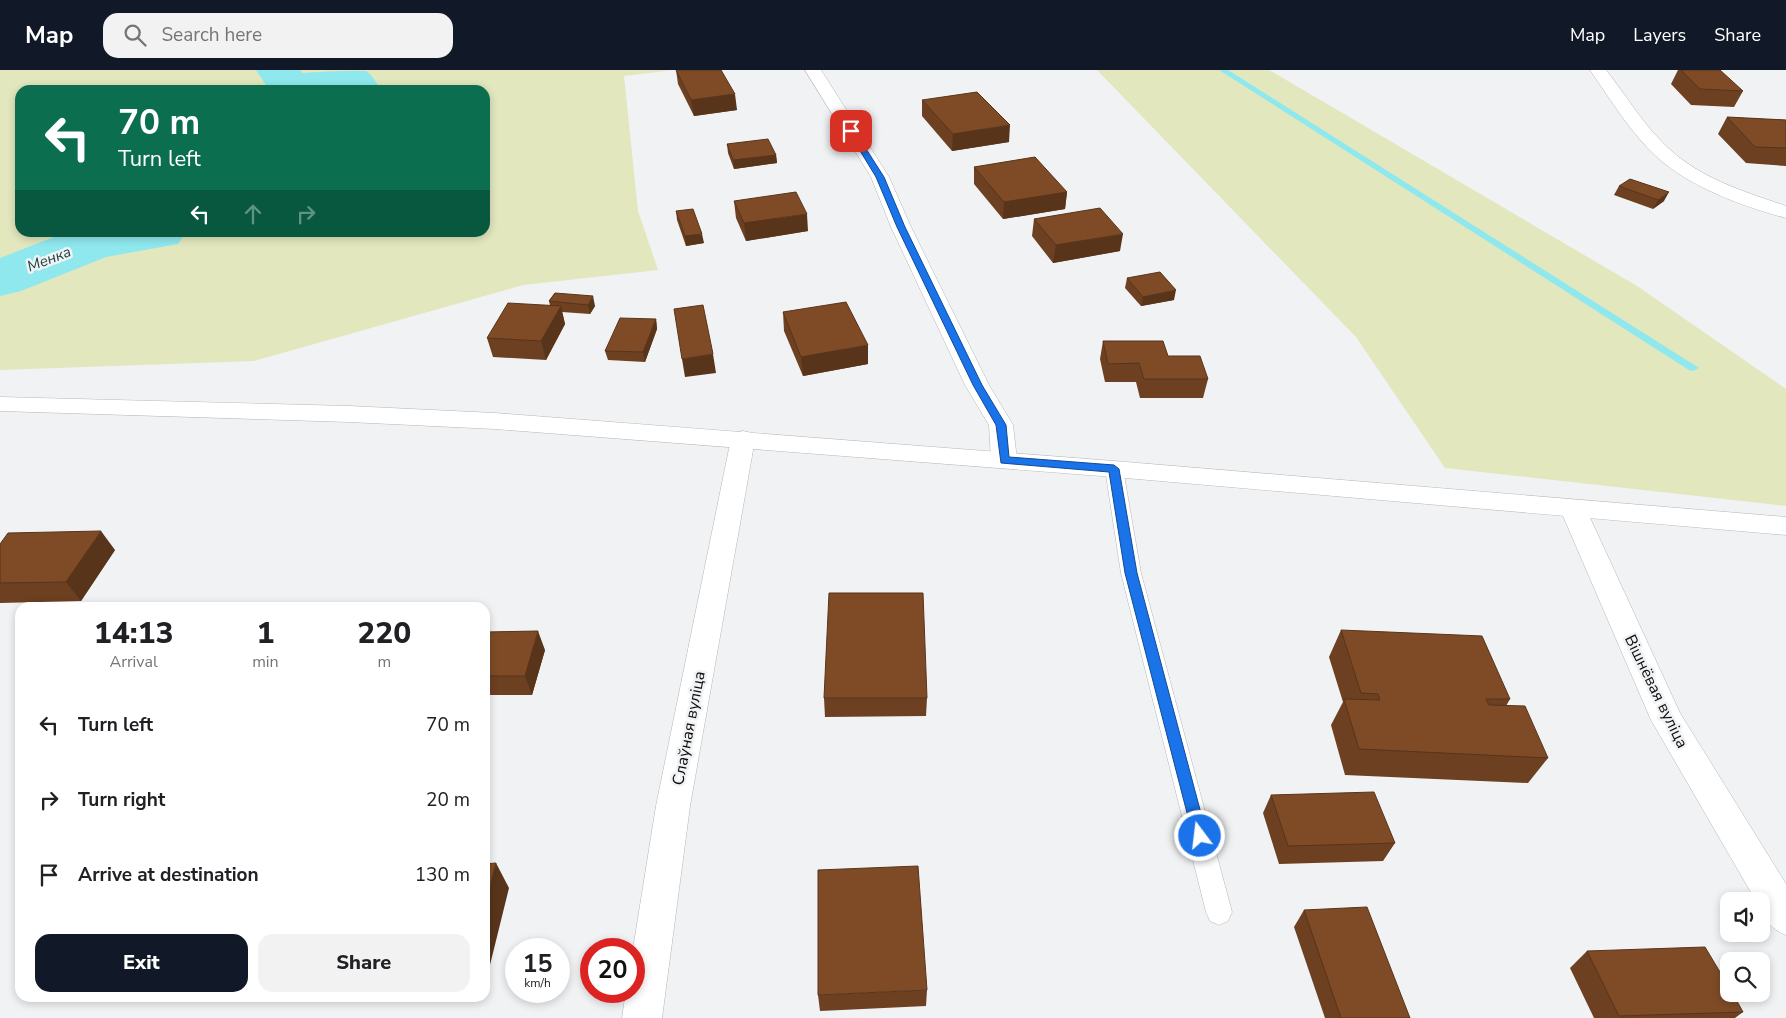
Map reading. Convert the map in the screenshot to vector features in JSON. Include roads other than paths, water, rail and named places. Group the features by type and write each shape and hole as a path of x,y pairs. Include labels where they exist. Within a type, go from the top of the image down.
{"street":[{"path":"813,70 880,177 901,227 977,385 1001,425 1004,460"},
{"path":"1598,70 1664,154 1686,171 1725,190 1786,212"},
{"path":"0,404 349,414 495,421 1004,460 1786,526"},
{"name":"Слаўная вуліца","path":"642,1018 673,806 743,439"},
{"name":"Вішнёвая вуліца","path":"1572,509 1667,720 1786,917"}],"lane":[{"path":"1114,469 1131,573 1219,912"}],"waterway":[{"name":"Менка","path":"278,70 288,85"},
{"path":"1223,70 1693,368"},
{"name":"Менка","path":"316,85 351,81 354,85"},
{"name":"Менка","path":"0,278 94,242 126,237"}]}
